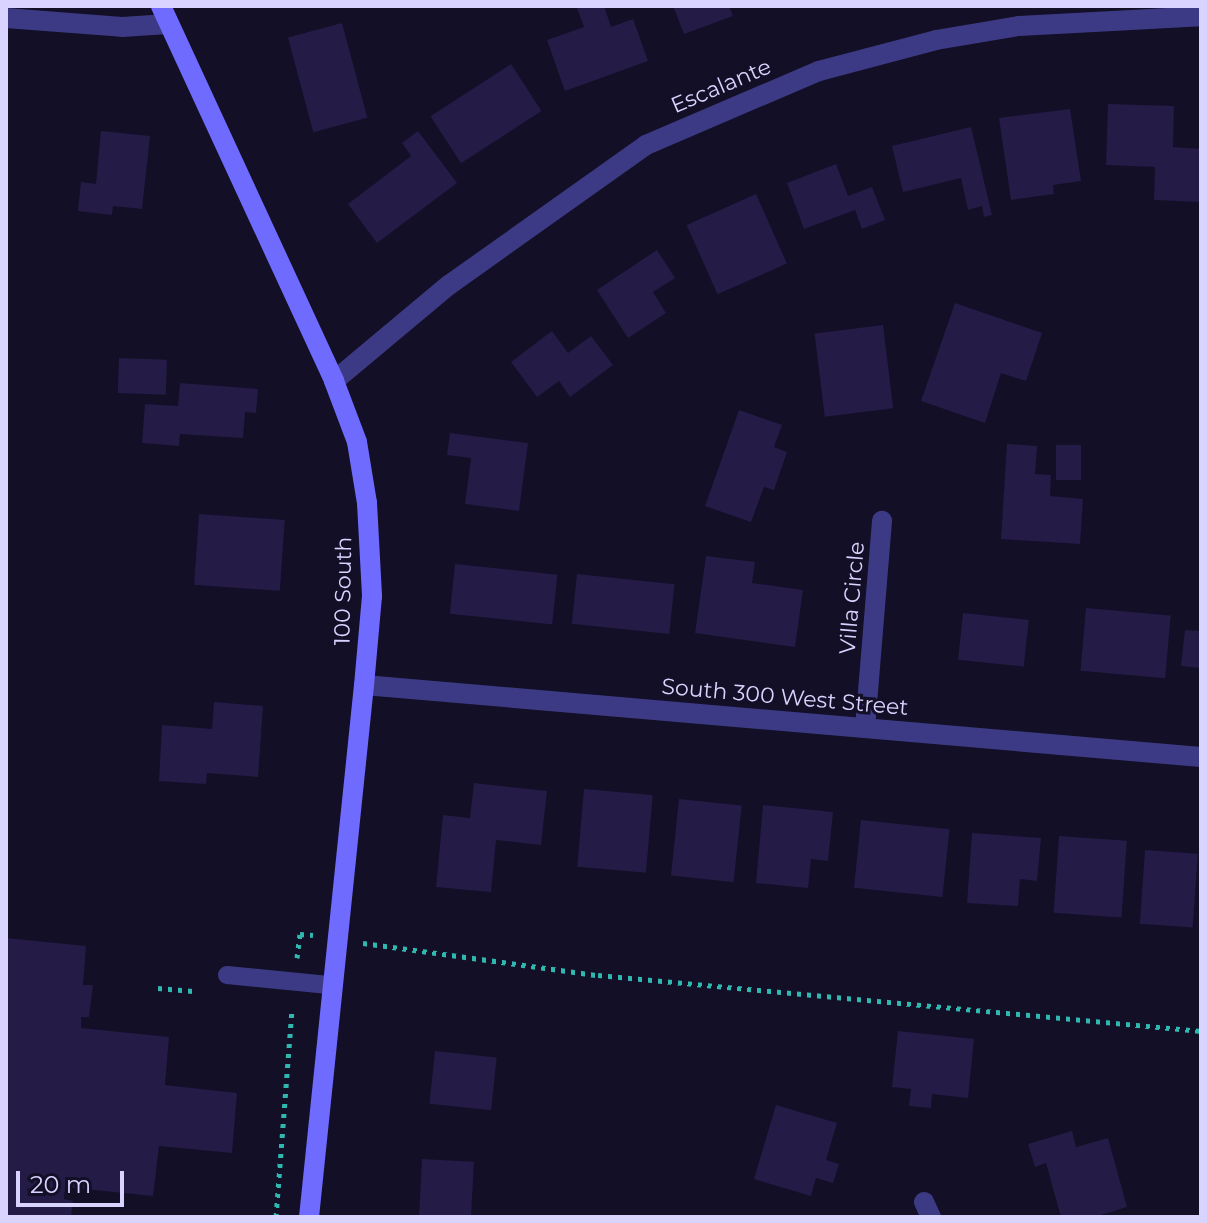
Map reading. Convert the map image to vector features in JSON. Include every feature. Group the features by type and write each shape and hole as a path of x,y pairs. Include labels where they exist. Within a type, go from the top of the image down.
{"street":[{"path":"6,18 122,27 165,15"},
{"name":"100 South","path":"165,15 334,381 357,442 367,503 372,596 329,985 309,1217"},
{"name":"Escalante","path":"334,381 449,285 646,145 819,71 936,40 1019,26 1201,16"},
{"name":"Villa Circle","path":"865,728 882,521"},
{"name":"South 300 West Street","path":"364,685 1201,757"}],"lane":[{"path":"227,975 329,985"}],"path":[{"path":"276,1217 300,934"},
{"path":"379,947 598,975 1201,1031"},
{"path":"158,988 193,991"}],"building":[{"path":"604,6 611,27 633,19 648,61 565,91 547,40 584,27 577,8"},
{"path":"673,6 729,6 733,16 684,34"},
{"path":"342,23 367,118 313,132 288,37"},
{"path":"511,64 541,111 461,163 430,116"},
{"path":"1108,104 1174,106 1173,147 1201,149 1201,202 1154,200 1155,167 1106,165"},
{"path":"1070,109 1081,181 1053,185 1054,194 1011,200 999,118"},
{"path":"971,127 992,215 984,217 982,206 968,210 961,178 903,192 892,146"},
{"path":"101,131 150,136 142,209 113,206 112,215 78,211 81,182 96,184"},
{"path":"418,131 457,183 377,243 348,204 411,156 402,143"},
{"path":"836,164 848,196 872,187 885,220 862,229 855,210 804,229 787,183"},
{"path":"756,194 787,263 717,294 687,225"},
{"path":"657,250 675,278 653,292 666,313 628,338 597,290"},
{"path":"955,303 1042,333 1026,381 1001,373 985,423 921,401"},
{"path":"883,325 893,408 825,417 815,333"},
{"path":"552,331 568,353 591,336 613,365 570,397 559,381 537,397 511,362"},
{"path":"119,358 167,360 166,395 118,393"},
{"path":"180,383 258,389 256,413 245,412 243,438 180,434 179,446 142,443 145,404 178,406"},
{"path":"739,410 782,425 774,447 787,452 774,490 764,487 751,522 705,506"},
{"path":"450,433 528,443 519,511 465,504 471,458 447,455"},
{"path":"1007,444 1037,446 1035,474 1051,475 1050,496 1083,499 1080,544 1001,539"},
{"path":"1056,445 1081,445 1081,480 1056,480"},
{"path":"199,514 285,520 280,591 194,585"},
{"path":"706,556 755,562 752,583 803,590 795,647 695,633"},
{"path":"455,564 557,575 552,624 450,614"},
{"path":"577,574 674,584 669,634 572,624"},
{"path":"1086,608 1171,615 1165,678 1081,671"},
{"path":"963,613 1029,620 1024,667 958,660"},
{"path":"1185,630 1201,631 1201,668 1181,666"},
{"path":"214,702 263,706 258,777 207,773 206,784 159,781 162,725 212,729"},
{"path":"474,783 547,791 541,845 496,840 491,892 436,887 443,815 470,818"},
{"path":"584,789 653,795 646,873 577,867"},
{"path":"679,799 742,806 734,882 671,876"},
{"path":"763,805 833,812 828,861 811,859 808,888 756,883"},
{"path":"861,820 950,829 942,897 854,888"},
{"path":"972,833 1041,838 1037,881 1020,879 1018,906 967,903"},
{"path":"1059,836 1127,841 1121,918 1054,913"},
{"path":"1145,850 1198,854 1193,928 1140,924"},
{"path":"6,938 86,946 83,985 93,985 89,1017 81,1017 81,1028 169,1037 165,1085 237,1093 232,1153 159,1146 153,1196 65,1187 64,1199 73,1201 71,1217 6,1217"},
{"path":"898,1031 974,1039 968,1098 932,1094 931,1108 909,1106 911,1089 892,1087"},
{"path":"435,1051 497,1057 491,1110 429,1104"},
{"path":"776,1105 837,1123 826,1160 839,1164 833,1183 816,1178 811,1196 754,1179"},
{"path":"1072,1131 1076,1147 1108,1138 1127,1207 1094,1217 1061,1217 1046,1163 1035,1167 1028,1144"},
{"path":"422,1159 474,1162 471,1217 419,1217"}]}
